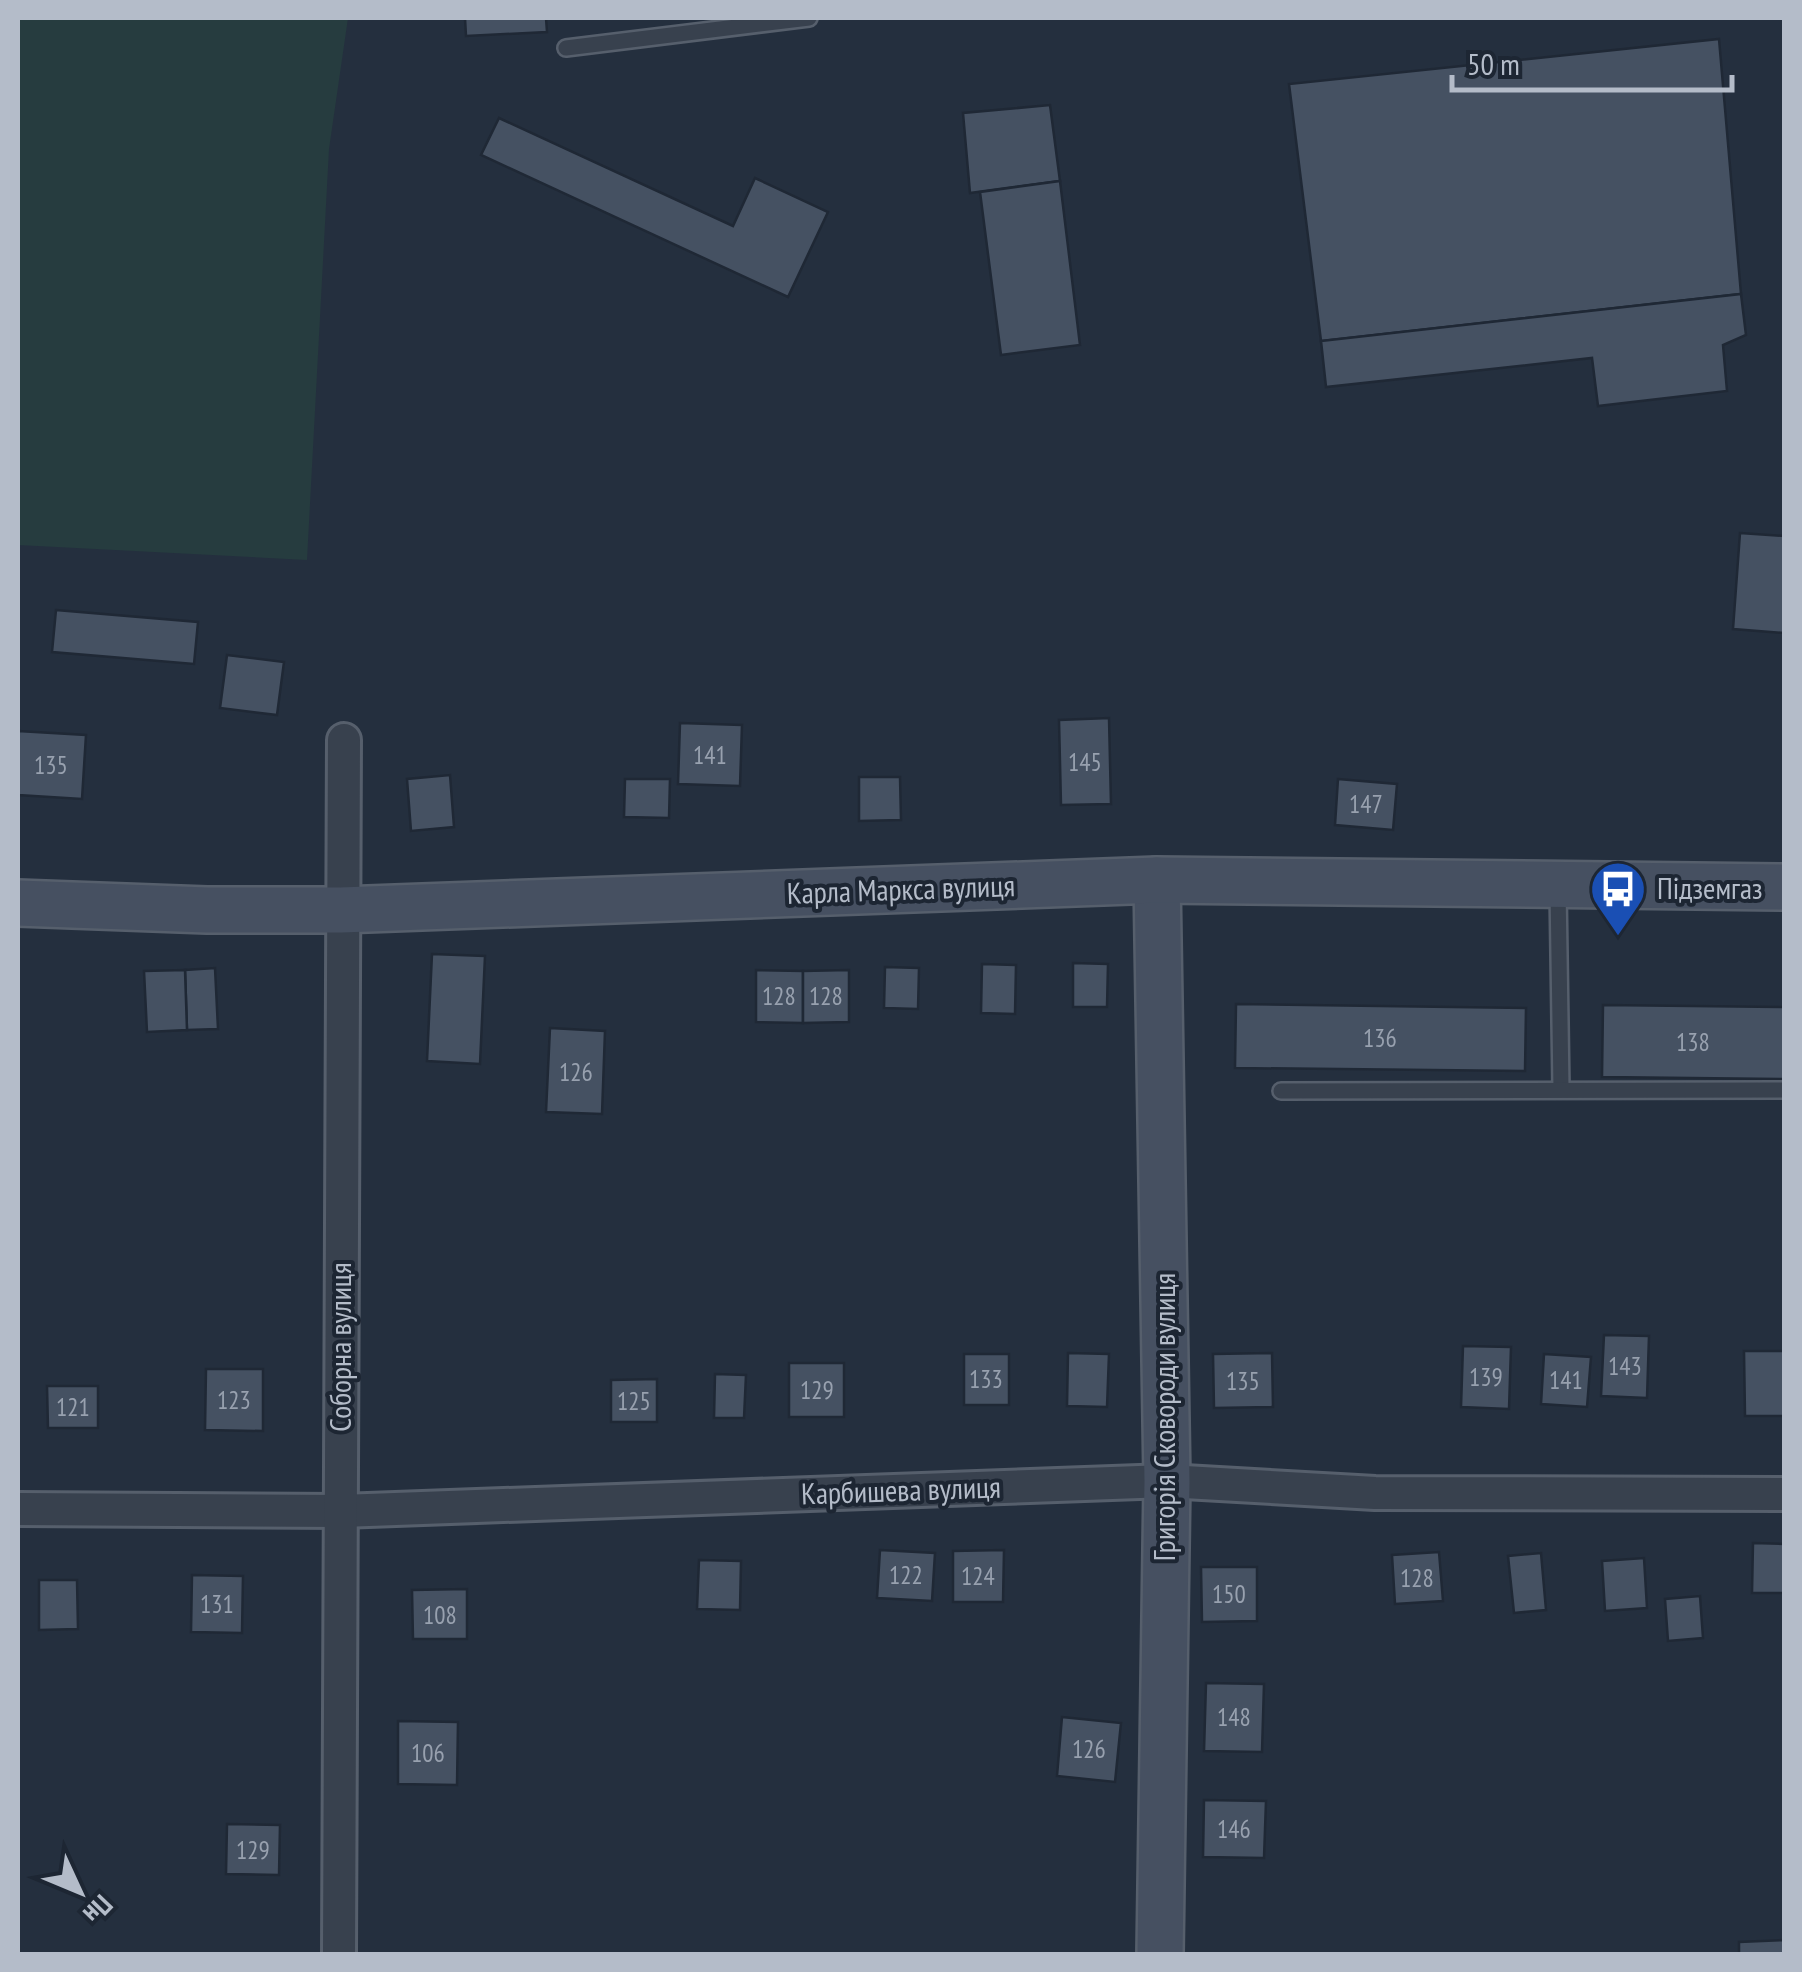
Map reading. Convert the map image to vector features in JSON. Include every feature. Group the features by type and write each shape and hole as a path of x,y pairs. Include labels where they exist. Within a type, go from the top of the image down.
{"street":[{"name":"Соборна вулиця","path":"339,1954 344,740"},
{"name":"Карла Маркса вулиця","path":"18,903 341,910 1157,880 1784,887"},
{"name":"Григорія Сковороди вулиця","path":"1157,880 1168,1481 1160,1954"},
{"name":"Карбишева вулиця","path":"18,1509 341,1511 1168,1481 1375,1493 1784,1494"}],"lane":[{"path":"566,48 809,18"},
{"path":"1558,884 1561,1089"},
{"path":"1281,1091 1784,1090"}],"green space":[{"path":"18,18 348,18 329,149 307,560 18,545"}],"building":[{"path":"465,18 546,18 547,32 466,36"},
{"path":"1719,39 1741,294 1321,341 1289,84"},
{"path":"1050,105 1060,181 970,193 963,113"},
{"path":"499,118 733,226 755,178 828,212 788,297 481,155"},
{"path":"1060,181 1080,345 1001,355 980,192"},
{"path":"1741,294 1746,335 1723,345 1727,391 1598,406 1592,358 1326,387 1321,341"},
{"path":"1740,533 1784,536 1784,633 1733,629"},
{"path":"56,610 198,622 194,664 52,652"},
{"path":"227,655 284,662 277,715 220,708"},
{"path":"1109,718 1111,804 1061,805 1059,720"},
{"path":"680,723 742,725 740,786 678,784"},
{"path":"18,731 86,735 82,799 18,795"},
{"path":"450,775 454,827 411,831 407,779"},
{"path":"859,777 900,777 901,820 859,821"},
{"path":"625,779 670,779 669,818 624,817"},
{"path":"1338,779 1397,784 1393,830 1335,825"},
{"path":"432,954 485,956 480,1064 427,1061"},
{"path":"1073,963 1108,964 1107,1007 1073,1007"},
{"path":"982,964 1016,965 1015,1014 981,1013"},
{"path":"885,967 919,968 918,1009 884,1008"},
{"path":"215,968 218,1029 187,1030 185,970"},
{"path":"185,970 187,1030 147,1032 144,971"},
{"path":"756,970 803,971 803,1023 756,1022"},
{"path":"849,970 849,1022 803,1023 803,971"},
{"path":"1236,1004 1526,1008 1525,1071 1235,1068"},
{"path":"1603,1005 1784,1007 1784,1079 1602,1077"},
{"path":"550,1028 605,1031 602,1114 546,1112"},
{"path":"1604,1335 1649,1336 1647,1398 1601,1396"},
{"path":"1463,1346 1511,1347 1509,1409 1461,1407"},
{"path":"1744,1351 1784,1351 1784,1416 1745,1416"},
{"path":"1068,1353 1109,1354 1107,1407 1067,1406"},
{"path":"1272,1353 1273,1407 1214,1408 1213,1354"},
{"path":"964,1354 1009,1354 1009,1405 964,1405"},
{"path":"1544,1354 1591,1357 1587,1407 1541,1404"},
{"path":"789,1363 844,1363 844,1417 789,1417"},
{"path":"206,1369 263,1369 263,1431 205,1430"},
{"path":"715,1374 746,1375 744,1418 714,1418"},
{"path":"657,1379 657,1422 611,1422 611,1380"},
{"path":"47,1386 98,1386 98,1428 48,1428"},
{"path":"1753,1543 1784,1544 1784,1593 1752,1593"},
{"path":"880,1550 935,1553 932,1601 877,1598"},
{"path":"1004,1550 1003,1602 953,1602 953,1551"},
{"path":"1439,1552 1443,1601 1395,1604 1392,1555"},
{"path":"1541,1553 1546,1610 1514,1613 1508,1556"},
{"path":"1644,1558 1647,1608 1605,1611 1602,1561"},
{"path":"699,1560 741,1561 740,1610 697,1609"},
{"path":"1201,1567 1257,1567 1257,1621 1202,1622"},
{"path":"192,1575 243,1576 242,1633 191,1632"},
{"path":"39,1580 77,1580 78,1629 39,1630"},
{"path":"467,1589 467,1639 413,1639 412,1590"},
{"path":"1700,1596 1703,1638 1668,1641 1665,1599"},
{"path":"1206,1683 1264,1684 1262,1752 1204,1751"},
{"path":"1062,1717 1121,1723 1115,1782 1057,1776"},
{"path":"398,1721 458,1722 457,1785 398,1784"},
{"path":"1204,1800 1266,1801 1264,1858 1203,1857"},
{"path":"227,1824 280,1825 279,1875 226,1874"},
{"path":"1784,1940 1784,1954 1739,1954 1739,1942"}],"place":[{"name":"Підземгаз","path":"1618,938"}]}
